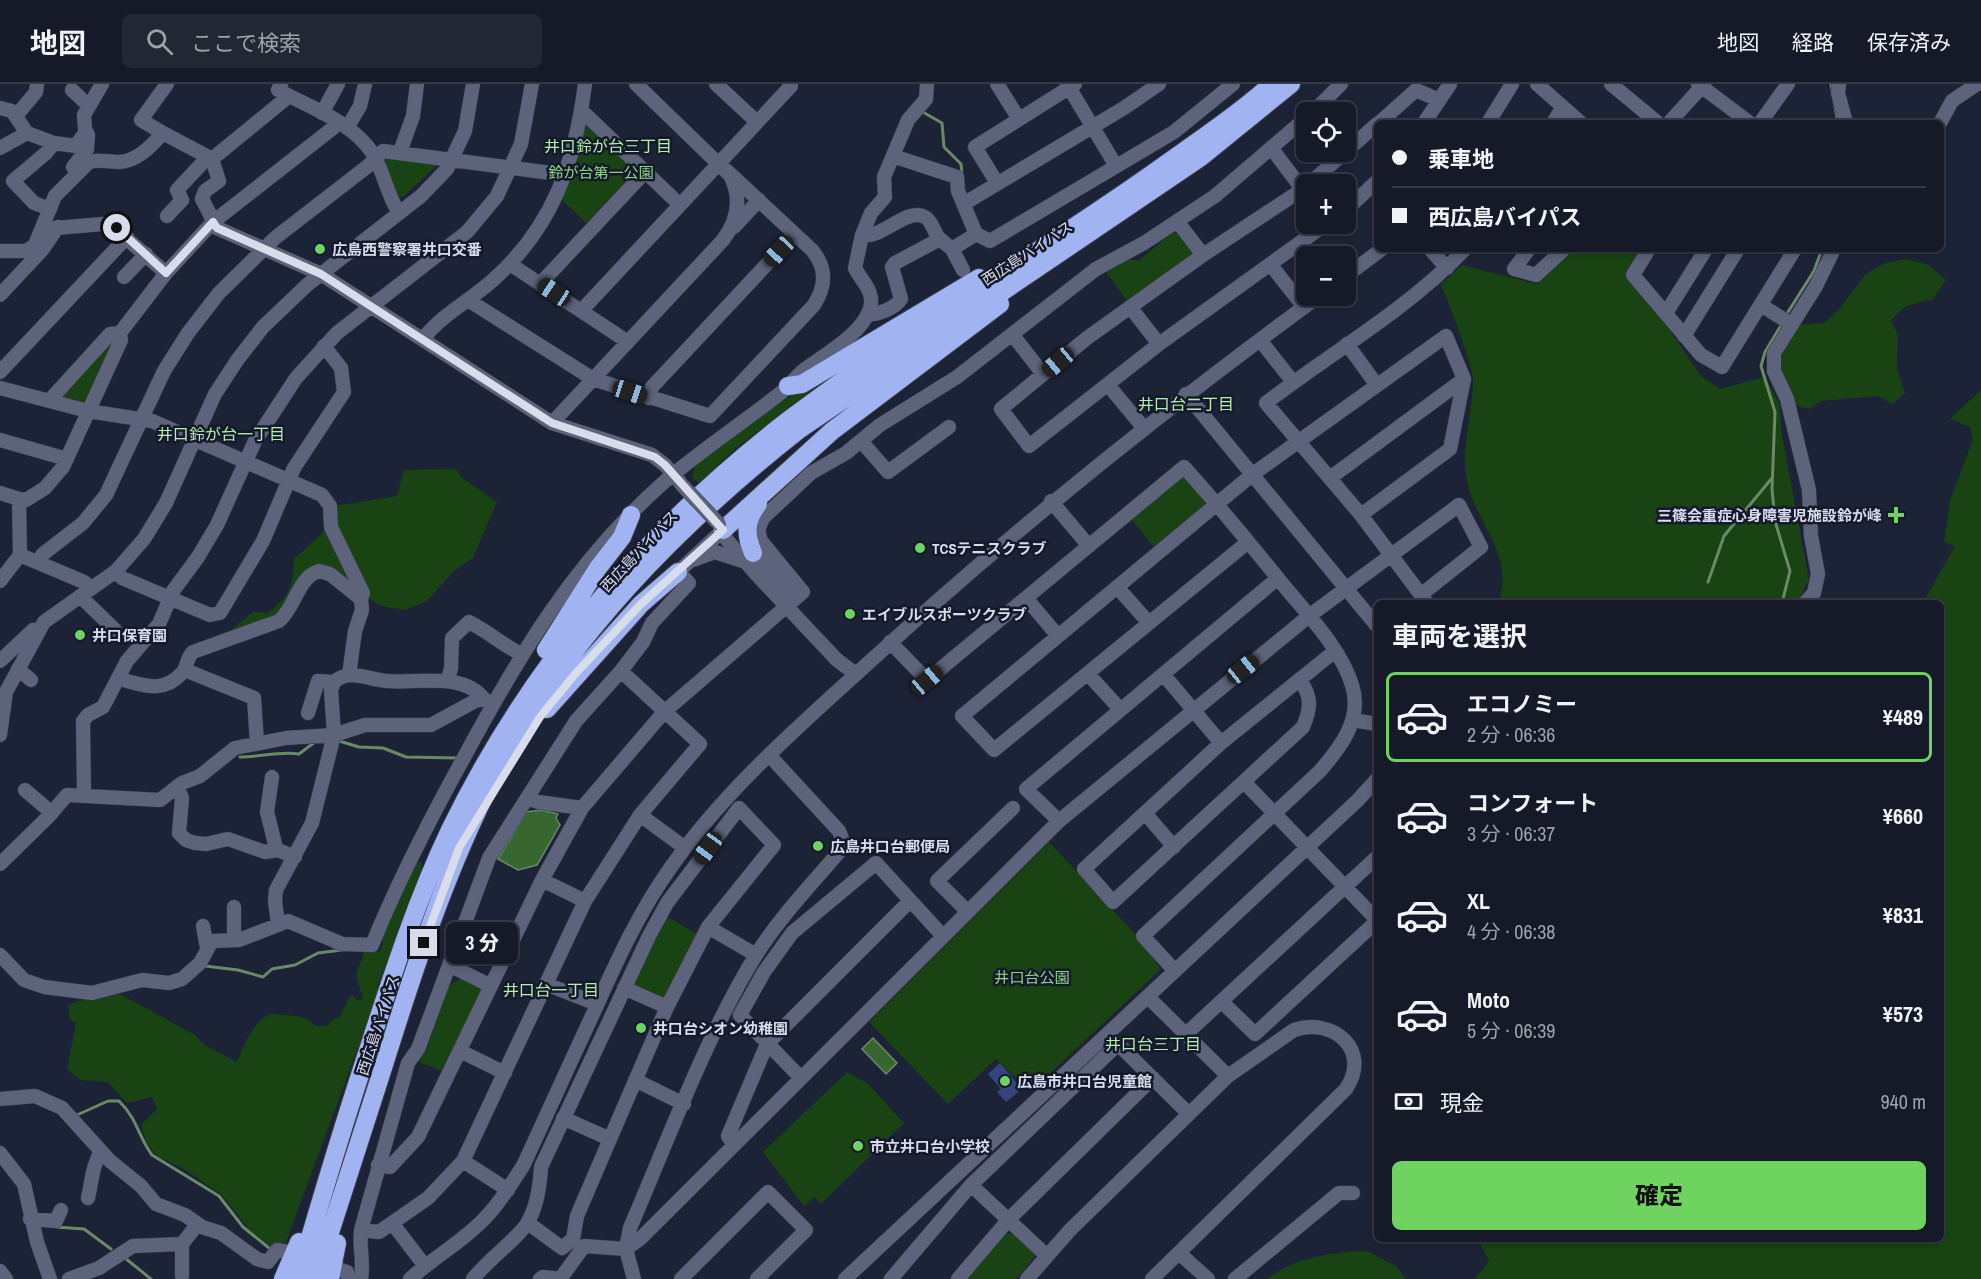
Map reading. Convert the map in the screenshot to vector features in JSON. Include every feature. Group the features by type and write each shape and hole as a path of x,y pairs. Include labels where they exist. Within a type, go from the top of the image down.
{"highway":[{"name":"西広島バイパス","path":"315,1279 406,995 459,848 500,765 576,649 650,561 750,468 817,417 1075,235 1231,118 1272,84"},
{"name":"西広島バイパス","path":"298,1279 326,1179 385,997 421,898 450,831 489,758 554,656 595,603 699,495 792,418 1075,235 1201,157 1291,84"},
{"path":"788,386 802,384 946,296 1075,235"},
{"path":"721,527 776,482 832,431 945,348 1075,235"},
{"path":"749,558 746,534 748,521 776,482"},
{"path":"489,758 520,692 598,568 622,537 631,514"},
{"path":"459,848 540,717 576,673 633,613 682,567"},
{"path":"334,1274 368,1116"},
{"path":"283,1279 315,1198 326,1179"}],"street":[{"path":"16,116 36,92 37,84"},
{"path":"60,190 59,183 85,153 88,135 83,121 88,105 102,84"},
{"path":"167,84 141,120 210,158 219,181 205,191 202,199 217,228 266,247 321,274 552,423 652,455 721,527 733,534 749,558 837,660 856,674"},
{"path":"281,84 278,90 342,125 365,144 375,159 399,213"},
{"path":"322,113 338,84"},
{"path":"0,493 26,500 45,488 68,459 121,340 120,333 166,273 213,222 333,128 342,125 360,106 365,84"},
{"path":"400,152 413,116 417,84"},
{"path":"0,735 4,698 47,619 116,571 137,548 160,514 212,400 246,348 282,308 321,274 430,188 453,161 465,131 473,84"},
{"path":"84,794 82,724 88,715 103,707 127,661 159,624 169,598 217,525 244,461 283,396 324,346 468,232 497,196 513,168 525,128 532,84"},
{"path":"423,339 433,328 510,264 541,224 566,175 582,111 585,84"},
{"path":"468,300 593,379 710,416 813,305 823,287 823,271 817,256 636,84"},
{"path":"716,84 757,122"},
{"path":"582,310 680,205 722,166 757,122 791,86 789,84"},
{"path":"0,955 24,980 44,987 86,993 142,980 175,982 196,969 214,940 234,940 268,930 278,924 293,922 319,937 342,944 372,945 414,850 489,702 574,578 631,514 677,479 710,443 788,386 802,371 840,345 867,315 870,293 855,268 862,235 871,213 885,197 883,180 908,120 926,99 927,84"},
{"path":"997,84 1019,119"},
{"path":"965,203 1093,127 1159,84"},
{"path":"1322,102 1341,84"},
{"path":"1426,120 1450,84"},
{"path":"1490,120 1512,84"},
{"path":"1537,84 1578,120"},
{"path":"1611,84 1654,120"},
{"path":"1762,120 1788,84"},
{"path":"1839,84 1838,93 1845,120"},
{"path":"1942,120 1952,101 1977,84"},
{"path":"996,183 975,147 1070,85 1116,166"},
{"path":"1672,120 1701,85 1746,120"},
{"path":"893,156 957,177 958,191 965,203 976,234 990,241 1174,132 1226,86"},
{"path":"72,90 88,105"},
{"path":"1382,120 1416,90 1439,100"},
{"path":"167,216 182,200 177,189 210,158 289,96"},
{"path":"1555,120 1563,107"},
{"path":"0,108 9,109 27,134 54,143 76,146 82,136 88,135"},
{"path":"582,111 680,205"},
{"path":"378,1165 390,1167 418,1137 462,1052 542,880 582,808 664,712 803,592 762,541 758,530 763,518 811,473 957,376 1096,269 1215,196 1296,127"},
{"path":"1323,174 1374,128"},
{"path":"0,295 42,250 51,228 50,209 60,190 89,162 117,162 134,158 152,145 163,133"},
{"path":"0,148 27,134"},
{"path":"50,209 34,203 13,181 46,153 54,143"},
{"path":"1272,149 1296,177"},
{"path":"38,562 43,554 83,523 106,495 158,383 188,333 230,281 266,247 383,151 566,175"},
{"path":"722,166 734,182 738,203 735,220 723,240"},
{"path":"540,284 645,172"},
{"path":"1356,201 1374,184"},
{"path":"1296,195 1203,255 1130,307 1000,409 1029,446 1160,344 1312,234"},
{"path":"552,423 759,200"},
{"path":"862,235 879,232 909,216 919,215 927,218 940,239 952,249 963,270"},
{"path":"1177,221 1203,255"},
{"path":"2,253 29,250 51,228 106,224 128,237 166,273"},
{"path":"649,398 652,387 795,234"},
{"path":"952,249 976,234"},
{"path":"0,372 14,360 128,237"},
{"path":"867,315 877,314 899,303 901,299 892,267 895,263 940,239"},
{"path":"1356,268 1378,252"},
{"path":"1433,252 1447,268"},
{"path":"540,1279 543,1276 562,1279 584,1246 626,1249 641,1238 966,911 1059,821 1309,616 1346,588 1392,555 1459,505 1481,547 1425,599 1392,555 1361,515 1266,403 1447,268 1462,252"},
{"path":"1527,252 1514,269 1536,275 1561,252"},
{"path":"1647,252 1633,274 1701,355 1722,367 1794,252"},
{"path":"1666,313 1704,252"},
{"path":"1684,336 1736,252"},
{"path":"1808,600 1814,593 1818,574 1811,536 1809,490 1790,406 1772,364 1774,353 1816,286 1833,252"},
{"path":"124,277 146,254"},
{"path":"510,264 628,342"},
{"path":"410,1279 487,1217 508,1190 524,1164 641,914 707,819 769,756 890,642 1051,501 1186,394 1304,307 1270,264"},
{"path":"1761,305 1791,324"},
{"path":"1130,307 1160,344"},
{"path":"49,401 110,334 120,333"},
{"path":"1012,334 1043,374"},
{"path":"1248,542 994,750 962,716 1216,503 1298,440 1446,336 1464,379 1450,449 1361,515"},
{"path":"1260,340 1293,382"},
{"path":"1347,344 1376,384"},
{"path":"116,571 122,578 210,615 220,613 263,541 288,481 308,445 344,392 341,368 324,346"},
{"path":"0,354 14,360"},
{"path":"1330,478 1464,379"},
{"path":"1108,385 1143,427"},
{"path":"0,388 88,411 141,419 322,495 328,501 331,527 363,593 362,610 355,631 349,675"},
{"path":"1186,394 1374,622"},
{"path":"861,441 888,472 949,428"},
{"path":"0,440 68,459"},
{"path":"890,642 927,680 1185,467 1309,616 1335,651 1353,686 1353,720 1342,745 1328,763 1143,936 1175,971"},
{"path":"0,581 20,555 19,498"},
{"path":"1051,501 1089,546"},
{"path":"682,567 721,527"},
{"path":"682,567 715,552 749,558"},
{"path":"20,555 84,582 85,592 115,630"},
{"path":"361,1279 364,1262 360,1241 361,1230 408,1063 418,1049 489,858 576,721 644,642 652,623 689,583 682,567"},
{"path":"118,679 140,687 156,687 182,674 193,652 279,621 286,614 306,579 316,571 330,574 361,599"},
{"path":"1059,821 1026,789 1278,578"},
{"path":"1117,587 1149,623"},
{"path":"1026,597 1058,636"},
{"path":"447,681 451,669 452,638 469,622 491,633 495,640 521,654"},
{"path":"0,661 33,630 38,633"},
{"path":"1300,680 1308,691 1311,709 1303,727 1245,783 1113,902 1084,869 1221,743 1335,651"},
{"path":"18,669 31,680"},
{"path":"184,670 254,698 257,743"},
{"path":"361,1230 379,1232 428,1198 463,1161 585,901 640,815 700,744 621,671"},
{"path":"1088,674 1120,709"},
{"path":"1163,674 1221,743"},
{"path":"308,713 318,681 334,682 349,675 389,682 447,681 474,690 489,702"},
{"path":"278,924 275,894 312,823 333,738 331,690 334,682"},
{"path":"0,864 67,795 163,799 177,787 200,776 235,748 286,738 333,738 365,725 431,725 489,702"},
{"path":"1353,720 1374,724"},
{"path":"634,1279 626,1249 630,1228 718,1026 756,955 796,898 839,852 843,841 839,831 769,756"},
{"path":"272,777 267,812 275,844 274,850"},
{"path":"845,1279 1307,849 1374,782"},
{"path":"1245,783 1374,917"},
{"path":"177,787 182,798 179,833 186,840 206,844 223,839 265,852 274,850 295,856"},
{"path":"25,789 52,813"},
{"path":"526,798 538,802 582,808"},
{"path":"473,1279 483,1266 528,1223 540,1184 541,1167 624,988 667,903 739,808 774,845 708,927 667,1006 577,1216 573,1239 562,1248 528,1223"},
{"path":"966,911 937,881 1013,808"},
{"path":"1145,813 1174,847"},
{"path":"640,815 685,848"},
{"path":"1186,1034 1374,860"},
{"path":"801,1078 740,1015 764,972 792,933 876,863 942,935"},
{"path":"542,880 585,901"},
{"path":"734,1145 728,1136 767,1044 910,901"},
{"path":"234,906 234,940"},
{"path":"1222,1002 1255,1034 1374,923"},
{"path":"203,926 207,948"},
{"path":"708,927 756,955"},
{"path":"449,965 491,986"},
{"path":"546,984 597,1004"},
{"path":"624,988 667,1006"},
{"path":"1148,997 1228,1076"},
{"path":"1027,1279 1070,1230 1228,1076 1294,1030 1306,1026 1328,1028 1341,1037 1350,1046 1354,1058 1353,1079 1346,1089 1152,1279"},
{"path":"898,1277 971,1185 1118,1044 1189,1114"},
{"path":"462,1052 505,1073"},
{"path":"958,1279 1009,1219 1153,1078"},
{"path":"635,1080 684,1104"},
{"path":"0,1099 28,1095 56,1105 68,1113 101,1151 141,1186 156,1204 185,1215 197,1225 228,1237 264,1263 277,1250 288,1252"},
{"path":"563,1118 610,1139"},
{"path":"88,1198 92,1182 90,1177 101,1151"},
{"path":"0,1153 24,1184 36,1219 45,1269 50,1279"},
{"path":"463,1161 508,1190"},
{"path":"971,1185 1047,1256"},
{"path":"681,1279 768,1192 807,1230 757,1279"},
{"path":"1235,1279 1339,1193 1353,1193"},
{"path":"36,1219 56,1221 61,1210"},
{"path":"392,1223 425,1266"},
{"path":"182,1275 182,1244 197,1225"},
{"path":"69,1279 99,1268 133,1246 182,1244"},
{"path":"1179,1253 1208,1279"},
{"path":"0,1271 6,1279"},
{"path":"334,1274 347,1272 348,1279"}],"green space":[{"name":"鈴が台第一公園","path":"589,123 636,168 636,174 588,225 560,198 583,125"},
{"path":"387,157 434,164 435,167 403,197 396,195 385,162"},
{"path":"1172,232 1179,234 1193,253 1191,257 1128,302 1106,272 1125,260 1140,260"},
{"path":"1569,252 1638,252 1625,274 1656,310 1701,376 1720,389 1765,377 1780,405 1781,430 1809,579 1799,600 1499,600 1502,568 1498,553 1470,492 1466,475 1465,451 1473,391 1472,372 1454,316 1440,285 1462,265 1537,284"},
{"path":"1907,259 1929,265 1946,280 1933,299 1906,306 1891,320 1898,336 1897,369 1905,393 1893,404 1878,396 1821,401 1810,409 1794,405 1783,381 1780,364 1786,348 1800,325 1824,323 1840,308 1865,275 1885,263"},
{"path":"109,340 115,345 86,405 58,399"},
{"path":"821,383 736,448 699,483 692,477 695,466 739,430 787,398"},
{"path":"1981,390 1981,1279 1475,1279 1489,1261 1480,1242 1944,1242 1944,600 1925,600 1955,546 1944,542 1950,501 1973,439 1970,427 1950,419"},
{"path":"456,469 462,478 497,502 473,558 455,570 427,601 405,610 381,606 367,597 335,528 335,506 397,496 404,470"},
{"path":"1180,476 1187,478 1206,501 1205,507 1155,548 1131,519"},
{"path":"328,528 361,594 324,568 295,601 273,619 247,629 231,630 253,612 268,613 281,601 291,584 294,559"},
{"name":"井口台公園","path":"1049,842 1136,935 1159,965 1160,970 1030,1092 996,1059 948,1104 869,1022"},
{"path":"422,861 421,872 377,988 379,989 372,1010 286,1242 274,1248 253,1234 222,1195 184,1169 157,1156 147,1143 141,1125 157,1109 152,1097 127,1103 108,1082 80,1080 67,1069 76,1023 70,1020 68,1006 75,1002 120,994 195,1035 204,1045 237,1062 254,1027 271,1014 298,1016 305,1018 315,1026 328,1026 332,1020 340,1017 351,994 357,1000 363,999 356,975 365,950 380,952 383,943 381,939 411,865"},
{"path":"666,916 699,935 666,999 634,987 632,981"},
{"path":"463,977 484,990 446,1073 419,1062 446,987"},
{"path":"847,1072 868,1084 904,1123 821,1204 815,1197 804,1206 763,1152"},
{"path":"1014,1233 1035,1252 1034,1258 1016,1279 967,1279 1006,1234"},
{"path":"1367,1251 1396,1266 1406,1279 1267,1279 1290,1265 1315,1257"}],"shaded area":[{"path":"541,810 558,814 556,818 560,825 537,865 518,870 498,859 526,812"},
{"path":"873,1038 897,1063 886,1074 862,1049"}],"building":[{"name":"広島市井口台児童館","path":"1000,1063 1022,1089 1006,1102 997,1092 1001,1089 988,1074"}],"waterway":[{"path":"1831,84 1837,120"},
{"path":"921,111 942,123 944,147 961,164 962,174"},
{"path":"1788,312 1814,271 1821,252"},
{"path":"1780,327 1765,352 1761,366 1775,412 1772,489 1775,521 1790,571 1783,600"},
{"path":"1708,582 1724,536 1772,478"},
{"path":"336,740 359,747 383,748 406,757 457,758"},
{"path":"240,757 299,754 315,742"},
{"path":"205,966 238,970 263,977 272,969 295,965 318,953 342,950"},
{"path":"74,1113 77,1115 108,1101 119,1101 134,1121 152,1155 219,1196 243,1227 269,1248"},
{"path":"56,1227 84,1229 111,1249"},
{"path":"125,1258 151,1279"}],"place":[{"name":"広島西警察署井口交番","path":"320,249"},
{"name":"三篠会重症心身障害児施設鈴が峰","path":"1896,515"},
{"name":"TCSテニスクラブ","path":"920,548"},
{"name":"エイブルスポーツクラブ","path":"850,614"},
{"name":"井口保育園","path":"80,635"},
{"name":"広島井口台郵便局","path":"818,846"},
{"name":"井口台シオン幼稚園","path":"641,1028"},
{"name":"広島市井口台児童館","path":"1005,1081"},
{"name":"市立井口台小学校","path":"858,1146"}],"district":[{"name":"井口鈴が台三丁目","path":"608,146"},
{"name":"井口台二丁目","path":"1186,404"},
{"name":"井口鈴が台一丁目","path":"221,434"},
{"name":"井口台一丁目","path":"551,990"},
{"name":"井口台三丁目","path":"1153,1044"}],"route":[{"path":"117,228 166,273 213,222 217,228 308,266 552,423 647,453 662,461 723,530 641,604 576,673 540,717 459,848 424,943"}]}
